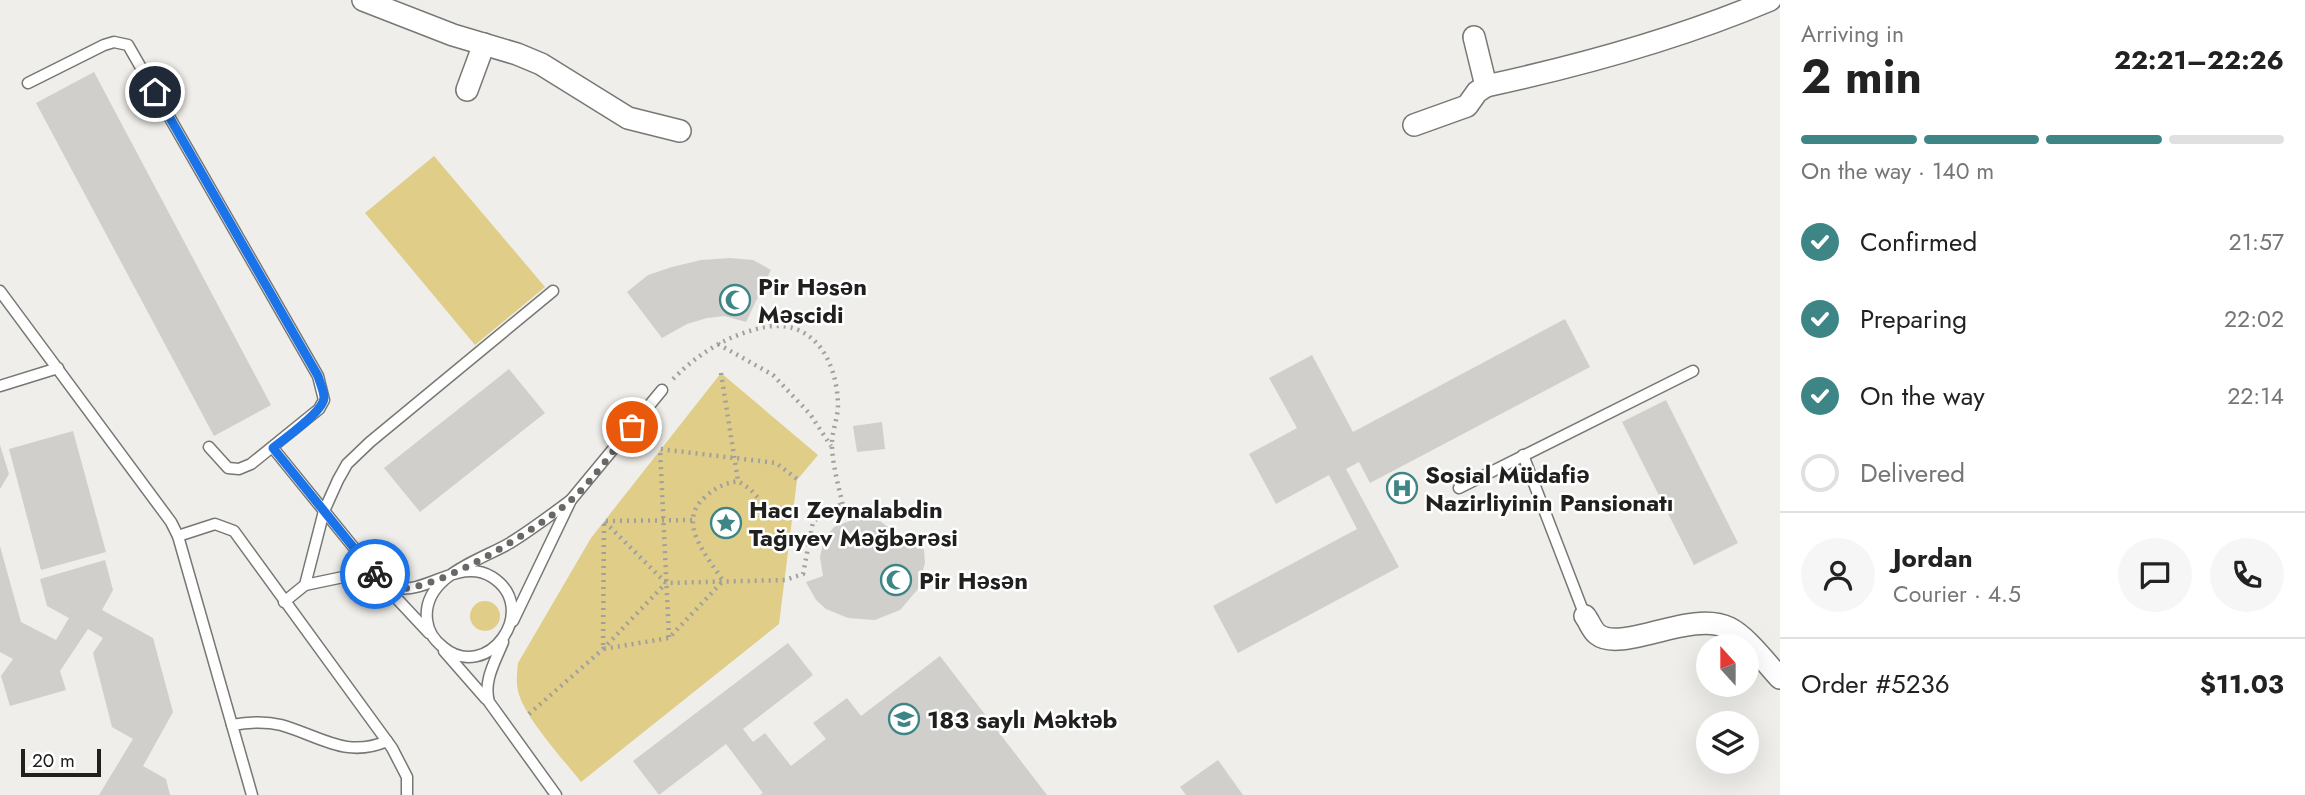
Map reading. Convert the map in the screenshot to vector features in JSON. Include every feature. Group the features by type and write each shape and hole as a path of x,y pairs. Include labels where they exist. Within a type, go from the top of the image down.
{"street":[{"path":"363,0 453,34 517,54 541,64 628,118 680,131"},
{"path":"1414,125 1467,106 1477,92 1486,86 1575,66 1656,43 1770,0"},
{"path":"1776,0 1780,7"},
{"path":"1474,37 1486,86"},
{"path":"467,90 484,44"},
{"path":"1585,616 1596,634 1608,639 1624,639 1690,623 1729,628 1780,678"}],"lane":[{"path":"28,83 104,45 114,42 128,45 320,383 324,400 319,409 251,464 228,468 209,447"},
{"path":"0,291 156,498 178,536 252,795"},
{"path":"306,585 324,511 348,464 370,442 552,291"},
{"path":"0,386 58,368"},
{"path":"1459,488 1693,372"},
{"path":"489,702 486,691 488,678 571,500 662,390"},
{"path":"273,448 385,586 489,702 556,795"},
{"path":"1524,455 1585,616"},
{"path":"385,586 400,589 416,587 450,575 464,571 479,572 498,583 510,602 512,616 508,631 500,643 488,652 473,656 459,655 445,649 434,639 428,626 426,611 429,596 438,584 450,575 512,542 571,500"},
{"path":"178,536 215,524 234,531 387,741 408,777 407,795"},
{"path":"284,602 306,585 372,570"},
{"path":"232,725 255,721 280,725 347,748 372,747 387,741"}],"path":[{"path":"662,390 698,356 718,343 745,332 772,326 793,328 810,335 822,349 831,367 838,407 831,446"},
{"path":"718,343 773,375 810,414 831,446 846,521"},
{"path":"721,373 738,481 750,489 768,509 793,513"},
{"path":"669,638 660,449 776,463 797,480"},
{"path":"723,581 694,534 692,520 696,505 718,485 738,481"},
{"path":"529,714 603,649 666,583 785,580 803,574 813,522 828,509 843,504"},
{"path":"604,521 692,520"},
{"path":"604,521 666,583"},
{"path":"603,649 604,521"},
{"path":"603,649 669,638 723,581"}],"shaded area":[{"path":"434,156 545,287 475,345 365,213"},
{"path":"721,373 818,455 797,480 779,624 581,782 528,713 518,691 518,663 591,538"},
{"path":"485,601 491,602 499,610 499,622 491,630 485,631 479,630 471,622 470,616 471,610 479,602"}],"building":[{"path":"94,72 271,405 214,436 36,103"},
{"path":"701,260 753,260 771,270 746,322 724,316 707,318 687,324 662,338 627,292 648,275 672,267"},
{"path":"1565,319 1590,367 1370,483 1359,462 1346,469 1399,567 1238,653 1213,606 1357,529 1329,475 1276,504 1249,454 1297,428 1269,378 1312,355 1353,432"},
{"path":"509,369 545,413 420,512 384,468"},
{"path":"1666,400 1738,543 1694,565 1622,422"},
{"path":"882,422 885,449 857,452 853,426"},
{"path":"73,431 106,552 41,570 9,449"},
{"path":"0,445 9,474 0,489"},
{"path":"726,507 737,511 741,522 737,533 726,537 715,533 711,522 715,511"},
{"path":"862,516 880,521 893,531 902,544 919,537 924,550 925,563 918,589 900,610 875,620 848,618 826,609 816,600 806,582 823,576 820,557 824,539 834,527"},
{"path":"0,546 21,622 56,640 69,618 47,606 40,579 105,560 113,590 102,610 153,638 173,712 143,766 166,779 170,795 99,795 133,739 112,727 93,653 103,638 88,629 60,671 66,690 10,706 1,676 13,659 0,652"},
{"name":"183 saylı Məktəb","path":"788,643 813,675 743,729 753,742 765,733 791,766 826,739 813,723 847,698 861,716 940,656 1047,795 760,795 763,793 726,744 659,795 633,761"},
{"path":"1218,760 1243,795 1186,795 1180,787"}],"way so far":[{"path":"375,574 385,586 400,589 416,587 450,575 512,542 571,500 632,427"}],"place":[{"name":"Pir Həsən Məscidi","path":"735,300"},
{"name":"Sosial Müdafiə Nazirliyinin Pansionatı","path":"1402,488"},
{"name":"Hacı Zeynalabdin Tağıyev Məğbərəsi","path":"726,523"},
{"name":"Pir Həsən","path":"896,580"},
{"name":"183 saylı Məktəb","path":"904,719"}],"route":[{"path":"155,92 318,376 323,390 324,400 319,409 273,448 375,574"}]}
